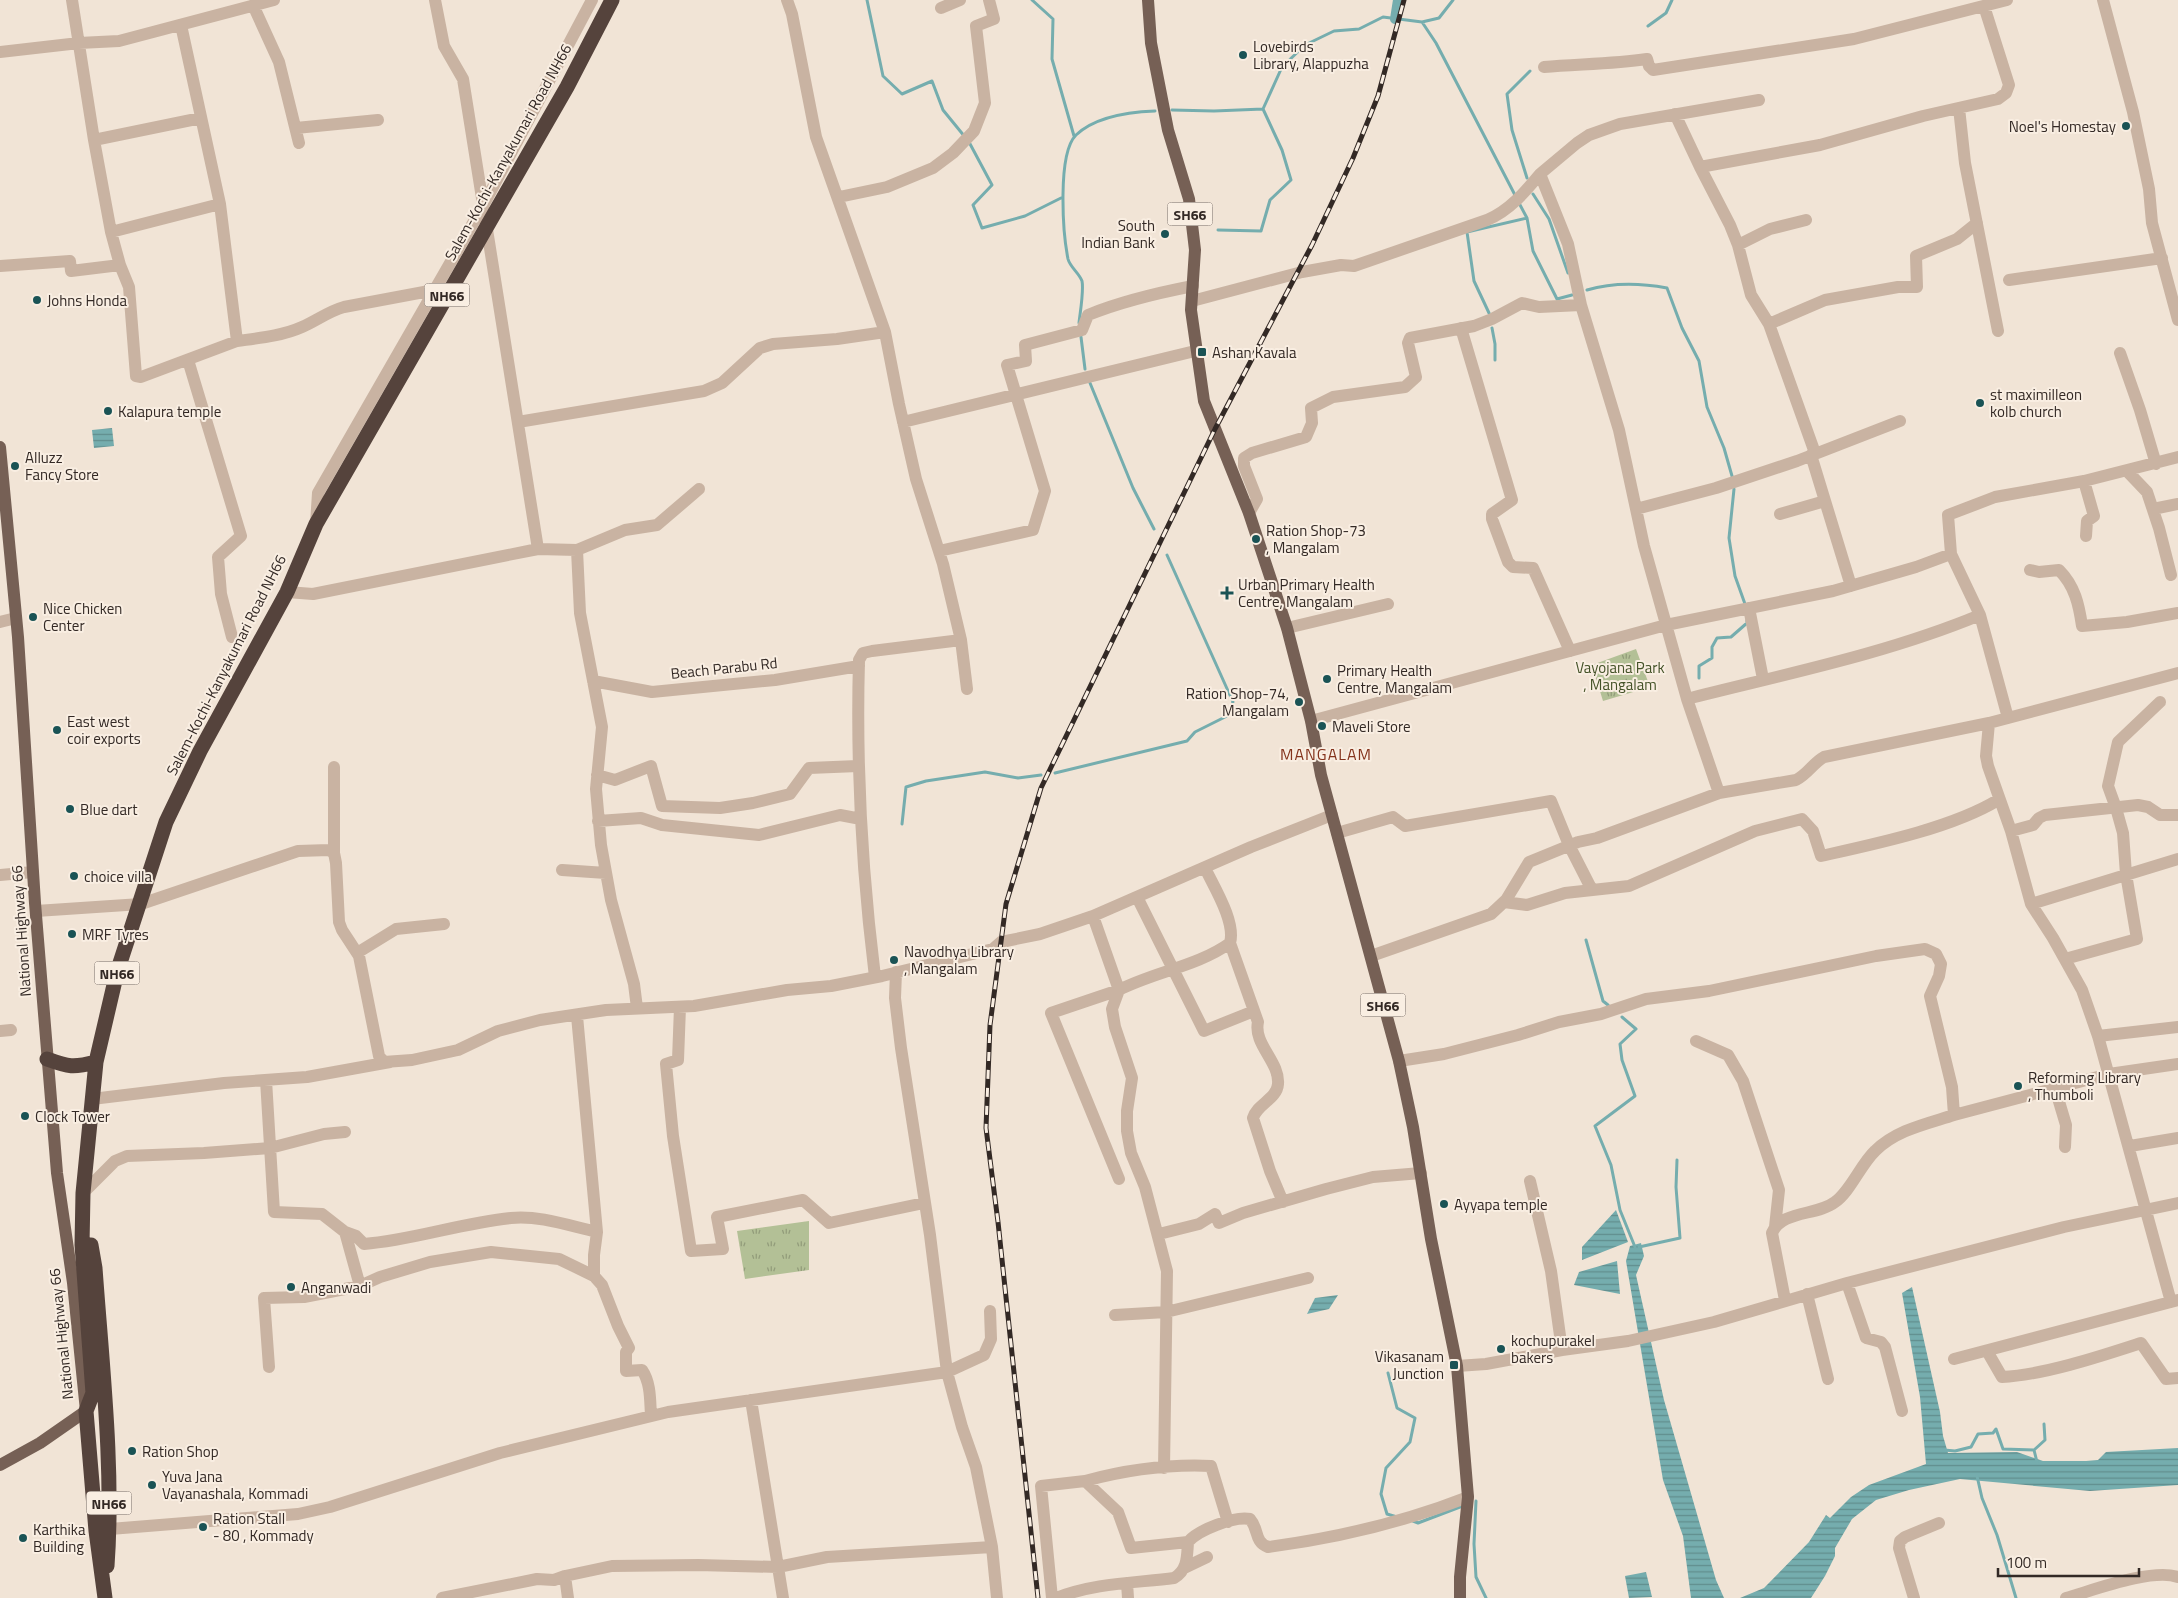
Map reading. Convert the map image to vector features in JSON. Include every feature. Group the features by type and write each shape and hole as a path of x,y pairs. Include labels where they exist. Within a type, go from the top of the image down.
{"highway":[{"name":"Salem-Kochi-Kanyakumari Road NH66","path":"86,1411 93,1392 82,1245 83,1200 96,1062 117,972 170,813 200,751 287,592 316,524 567,87 612,0"},
{"path":"47,1059 65,1066 75,1067 96,1062"},
{"name":"NH66","path":"83,1200 95,1268 105,1409 110,1530 105,1598"},
{"path":"86,1411 105,1409"},
{"name":"NH66","path":"86,1411 96,1531 105,1598"}],"main road":[{"name":"SH66","path":"1148,0 1151,43 1168,130 1188,200 1195,250 1190,310 1204,401 1249,513 1287,628 1332,815 1399,1061 1421,1173 1431,1239 1456,1366 1468,1497 1460,1577 1460,1598"},
{"name":"National Highway 66","path":"0,447 16,618 33,872 57,1173 72,1283 86,1411"},
{"path":"0,1466 40,1443 86,1411"}],"street":[{"path":"72,0 94,140 111,232 120,265 129,287 136,376 141,377 237,342 283,334 302,327 332,310 452,287"},
{"path":"0,52 79,43 119,41 253,4 274,0"},
{"path":"435,0 444,46 464,80 538,549"},
{"path":"316,524 318,493 484,204 592,0"},
{"path":"787,0 792,14 816,136 885,332 916,479 939,551 961,640 967,689"},
{"path":"941,8 960,0"},
{"path":"839,197 887,187 933,168 953,153 974,131 985,103 976,26 994,19 989,0"},
{"path":"1544,66 1599,62 1613,64 1647,59 1649,66 1653,70 1854,39 2004,0"},
{"path":"2103,0 2133,112 2149,189 2152,223 2178,320"},
{"path":"253,4 279,62 299,143"},
{"path":"1700,167 1820,145 1998,99 2006,93 2009,85 1984,6"},
{"path":"181,25 220,204 237,342"},
{"path":"1192,301 1302,272 1341,265 1354,266 1496,217 1520,198 1540,174 1577,143 1589,135 1620,124 1760,100"},
{"path":"1959,108 1965,162 1998,331"},
{"path":"1675,114 1726,216 1738,245 1751,295 1769,324 1813,454 1851,586"},
{"path":"94,140 201,118"},
{"path":"296,128 378,120"},
{"path":"1540,174 1568,244 1581,304 1619,430 1636,509 1666,625 1688,699 1720,793"},
{"path":"111,232 220,204"},
{"path":"1738,245 1770,229 1806,220"},
{"path":"1769,324 1825,300 1898,287 1917,287 1916,256 1957,239 1977,223"},
{"path":"2009,280 2162,258"},
{"path":"0,266 70,261 71,271 120,265"},
{"path":"939,551 1033,530 1044,491 1007,365 1026,361 1025,345 1082,330 1088,315 1108,306 1159,292 1192,286"},
{"path":"1249,513 1257,499 1244,466 1244,458 1252,453 1306,437 1312,423 1311,408 1333,397 1405,386 1416,377 1408,343 1410,338 1485,323 1522,303 1539,307 1581,304"},
{"path":"1461,328 1512,500 1492,514 1492,519 1508,562 1513,567 1534,568 1570,651"},
{"path":"518,422 704,391 722,383 760,348 773,344 837,339 885,332"},
{"path":"903,422 1195,351"},
{"path":"2120,353 2156,464"},
{"path":"188,360 241,536 218,557 221,594 232,637"},
{"path":"1636,509 1716,488 1900,421"},
{"path":"2008,718 1980,616 1951,554 1948,515 1996,497 2084,481 2178,457"},
{"path":"2127,471 2147,492 2171,575"},
{"path":"2084,481 2094,516 2087,521 2086,536"},
{"path":"287,592 313,594 538,549 577,550 625,530 657,525 699,488"},
{"path":"1780,514 1825,501"},
{"path":"2153,510 2178,504"},
{"path":"577,550 580,613 603,734 597,775 598,822 617,928 634,984 637,1008"},
{"path":"1311,722 1666,625 1851,586 1916,567 1951,554"},
{"path":"2030,570 2039,572 2059,570 2068,579 2076,595 2082,626 2127,622 2178,613"},
{"path":"1287,628 1388,604"},
{"path":"1749,608 1764,679"},
{"path":"1688,699 1888,648 1946,630 1980,616"},
{"path":"0,622 16,618"},
{"path":"875,978 866,906 858,766 859,660 863,653 872,651 961,640"},
{"name":"Beach Parabu Rd","path":"593,681 652,692 775,680 859,666"},
{"path":"1371,956 1491,914 1511,893 1529,862 1570,845 1597,838 1720,793 1796,780 1804,776 1824,757 1989,723 2178,673"},
{"path":"2064,959 2137,939 2126,874 2123,833 2108,786 2118,742 2160,702"},
{"path":"1954,1359 2174,1301 2145,1210 2130,1146 2098,1036 2082,990 2031,904 2011,830 1998,800 1986,756 1989,723"},
{"path":"334,766 334,853 339,922 357,954 379,1056 384,1062 390,1062"},
{"path":"597,775 615,780 651,766 662,806 720,808 753,803 790,794 809,768 858,766"},
{"path":"1504,902 1527,905 1565,893 1629,886 1755,831 1802,819 1813,831 1822,856 1940,825 1986,807 1998,800"},
{"path":"1337,833 1393,817 1406,826 1551,801 1592,890"},
{"path":"2011,830 2033,825 2039,818 2045,815 2142,805 2160,815 2178,815"},
{"path":"598,822 641,818 662,825 759,835 840,815 861,819"},
{"path":"92,1099 307,1077 390,1062 412,1060 458,1050 498,1031 523,1023 606,1010 680,1007 875,978 993,949 1001,942 1040,934 1093,916 1332,815"},
{"path":"36,911 141,904 298,851 329,850 334,853"},
{"path":"2031,904 2178,858"},
{"path":"1205,868 1227,914 1232,933 1230,943 1258,1022 1256,1030 1276,1072 1278,1084 1276,1093 1259,1107 1253,1118 1270,1171 1283,1202"},
{"path":"562,870 606,872"},
{"path":"0,876 33,872"},
{"path":"1137,897 1204,1031 1254,1011"},
{"path":"1093,916 1119,990 1112,1009 1115,1027 1132,1078 1127,1111 1127,1131 1131,1153 1145,1187 1154,1229 1158,1234 1167,1271 1164,1468"},
{"path":"357,954 396,929 444,924"},
{"path":"1119,1179 1051,1013 1173,969 1230,943"},
{"path":"1399,1061 1444,1054 1560,1022 1601,1014 1646,999 1709,991 1876,956 1925,949 1936,954 1941,964 1939,976 1930,996 1952,1087 1954,1115"},
{"path":"896,972 895,1004 947,1372 962,1427 976,1467 992,1547 997,1598"},
{"path":"680,1007 678,1060 666,1064 673,1136 691,1251 723,1249 717,1217 726,1215 803,1200 829,1223 924,1203"},
{"path":"577,1016 597,1232 594,1276"},
{"path":"2098,1036 2178,1027"},
{"path":"1696,1041 1728,1055 1743,1081 1779,1190 1775,1227 1772,1233 1785,1300"},
{"path":"1775,1227 1783,1221 1835,1202 1875,1150 1903,1131 1954,1115 2109,1074 2178,1064"},
{"path":"266,1080 274,1212 322,1214 345,1232 356,1236 364,1244 512,1218 539,1219 597,1232"},
{"path":"2055,1088 2066,1125 2065,1147"},
{"path":"83,1200 115,1161 127,1156 270,1148 324,1134 345,1132"},
{"path":"2130,1146 2178,1138"},
{"path":"1158,1234 1200,1224 1214,1214 1219,1223 1243,1213 1373,1177 1421,1173"},
{"path":"1530,1181 1551,1271 1562,1350"},
{"path":"1456,1366 1486,1364 1562,1350 1628,1341 1714,1322 1847,1283 2064,1227 2178,1203"},
{"path":"345,1232 360,1286"},
{"path":"269,1367 264,1298 304,1297 360,1286 380,1277 430,1262 491,1252 560,1259 594,1276 602,1285 629,1348 626,1352 626,1371 642,1370 645,1374 649,1389 651,1416"},
{"path":"1115,1315 1166,1312 1308,1278"},
{"path":"1847,1283 1866,1338 1881,1342 1885,1347 1902,1411"},
{"path":"1807,1294 1828,1379"},
{"path":"110,1530 298,1514 500,1453 651,1416 947,1372 984,1355 991,1339 990,1311"},
{"path":"1987,1350 2002,1377 2019,1376 2141,1343 2166,1379 2178,1378"},
{"path":"751,1400 783,1598"},
{"path":"1052,1598 1041,1486 1085,1481 1118,1472 1164,1468 1182,1464 1211,1466 1228,1522"},
{"path":"1085,1481 1118,1512 1131,1548 1188,1542 1198,1532 1228,1522 1250,1519 1258,1540 1261,1544 1268,1547 1317,1540 1415,1516 1468,1497"},
{"path":"1914,1598 1899,1548 1900,1541 1905,1537 1939,1523"},
{"path":"1056,1598 1074,1591 1096,1586 1174,1578 1184,1568 1188,1552 1188,1542"},
{"path":"442,1598 486,1594 537,1579 554,1580 565,1576 629,1565 778,1567 827,1557 992,1547"},
{"path":"1184,1568 1207,1557"},
{"path":"2066,1598 2153,1574 2169,1574 2178,1577"},
{"path":"565,1576 568,1598"},
{"path":"1127,1582 1128,1598"}],"green space":[{"name":"Vayojana Park , Mangalam","path":"1636,649 1650,687 1603,701 1592,665"},
{"path":"809,1221 809,1270 745,1279 737,1231"}],"water":[{"path":"112,428 114,446 94,448 92,430"},
{"path":"1616,1210 1628,1242 1582,1260 1582,1247"},
{"path":"1641,1243 1644,1256 1636,1275 1664,1400 1716,1580 1724,1598 1691,1598 1683,1536 1663,1480 1626,1261 1630,1246"},
{"path":"1617,1261 1620,1294 1574,1285 1579,1272"},
{"path":"1912,1287 1948,1453 2017,1452 2043,1461 2086,1461 2098,1460 2106,1452 2178,1448 2178,1485 2090,1491 1960,1479 1909,1490 1876,1500 1852,1519 1835,1548 1835,1556 1825,1576 1811,1598 1740,1598 1764,1588 1809,1542 1826,1515 1830,1518 1851,1497 1869,1485 1926,1464 1920,1397 1902,1293"},
{"path":"1338,1295 1329,1309 1307,1314 1315,1298"},
{"path":"1646,1572 1652,1597 1629,1598 1625,1576"}],"waterway":[{"path":"867,0 883,76 902,94 932,81 943,110 965,137"},
{"path":"1032,0 1053,19 1052,59 1074,136"},
{"path":"1395,19 1398,0"},
{"path":"1172,110 1263,109 1282,67 1305,45 1334,31 1359,29 1383,17 1422,22 1439,18 1453,0"},
{"path":"1648,26 1666,13 1672,0"},
{"path":"1422,22 1436,43 1516,197"},
{"path":"1527,178 1512,130 1507,94 1530,71"},
{"path":"1218,230 1261,231 1270,200 1291,180 1282,150 1263,109"},
{"path":"1079,323 1082,281 1068,259 1063,214 1064,176 1070,145 1076,135 1102,120 1124,114 1155,111"},
{"path":"969,142 992,185 973,205 982,228 1025,216 1061,198"},
{"path":"1533,194 1549,219 1568,273"},
{"path":"1519,203 1527,218 1533,251 1557,299 1572,295"},
{"path":"1489,313 1474,281 1467,232 1527,218"},
{"path":"1587,290 1627,284 1667,288 1682,328 1699,361 1707,407 1724,448 1732,476"},
{"path":"1492,328 1495,360"},
{"path":"1081,337 1085,369"},
{"path":"1090,383 1133,488 1154,529"},
{"path":"1734,489 1729,538 1735,576 1745,604"},
{"path":"1055,773 1187,741 1195,732 1227,716 1233,702 1167,555"},
{"path":"1699,678 1699,666 1712,658 1712,647 1717,638 1731,637 1747,623 1747,620"},
{"path":"902,824 906,787 926,781 985,772 1018,778 1041,775"},
{"path":"1586,940 1603,1001 1608,1005"},
{"path":"1622,1017 1636,1029 1620,1044 1622,1060 1635,1096 1595,1126 1611,1165 1620,1210 1635,1247"},
{"path":"1639,1247 1680,1238 1676,1187 1677,1160"},
{"path":"1388,1373 1397,1408 1415,1418 1410,1442 1386,1468 1381,1494 1387,1514 1397,1517"},
{"path":"2037,1462 2034,1450 2045,1440 2044,1424"},
{"path":"1944,1450 1955,1451 1971,1447 1978,1434 1993,1433 1996,1429 2003,1449 2034,1450"},
{"path":"1977,1476 1982,1498 1997,1535 2016,1598"},
{"path":"1476,1501 1474,1544 1476,1577 1486,1598"},
{"path":"1413,1521 1418,1523 1460,1507"}],"railway":[{"path":"1038,1598 998,1222 986,1128 990,1025 1006,904 1041,788 1215,429 1312,245 1353,158 1378,96 1404,0"}],"place":[{"name":"Lovebirds Library, Alappuzha","path":"1243,55"},
{"name":"Noel's Homestay","path":"2126,126"},
{"name":"South Indian Bank","path":"1165,234"},
{"name":"Johns Honda","path":"37,300"},
{"name":"Ashan Kavala","path":"1202,352"},
{"name":"st maximilleon kolb church","path":"1980,403"},
{"name":"Kalapura temple","path":"108,411"},
{"name":"Alluzz Fancy Store","path":"15,466"},
{"name":"Ration Shop-73 , Mangalam","path":"1256,539"},
{"name":"Urban Primary Health Centre, Mangalam","path":"1227,593"},
{"name":"Nice Chicken Center","path":"33,617"},
{"name":"Primary Health Centre, Mangalam","path":"1327,679"},
{"name":"Ration Shop-74, Mangalam","path":"1299,702"},
{"name":"Maveli Store","path":"1322,726"},
{"name":"East west coir exports","path":"57,730"},
{"name":"Blue dart","path":"70,809"},
{"name":"choice villa","path":"74,876"},
{"name":"MRF Tyres","path":"72,934"},
{"name":"Navodhya Library , Mangalam","path":"894,960"},
{"name":"Reforming Library , Thumboli","path":"2018,1086"},
{"name":"Clock Tower","path":"25,1116"},
{"name":"Ayyapa temple","path":"1444,1204"},
{"name":"Anganwadi","path":"291,1287"},
{"name":"kochupurakel bakers","path":"1501,1349"},
{"name":"Vikasanam Junction","path":"1454,1365"},
{"name":"Ration Shop","path":"132,1451"},
{"name":"Yuva Jana Vayanashala, Kommadi","path":"152,1485"},
{"name":"Ration Stall - 80 , Kommady","path":"203,1527"},
{"name":"Karthika Building","path":"23,1538"}],"district":[{"name":"MANGALAM","path":"1326,754"}]}
